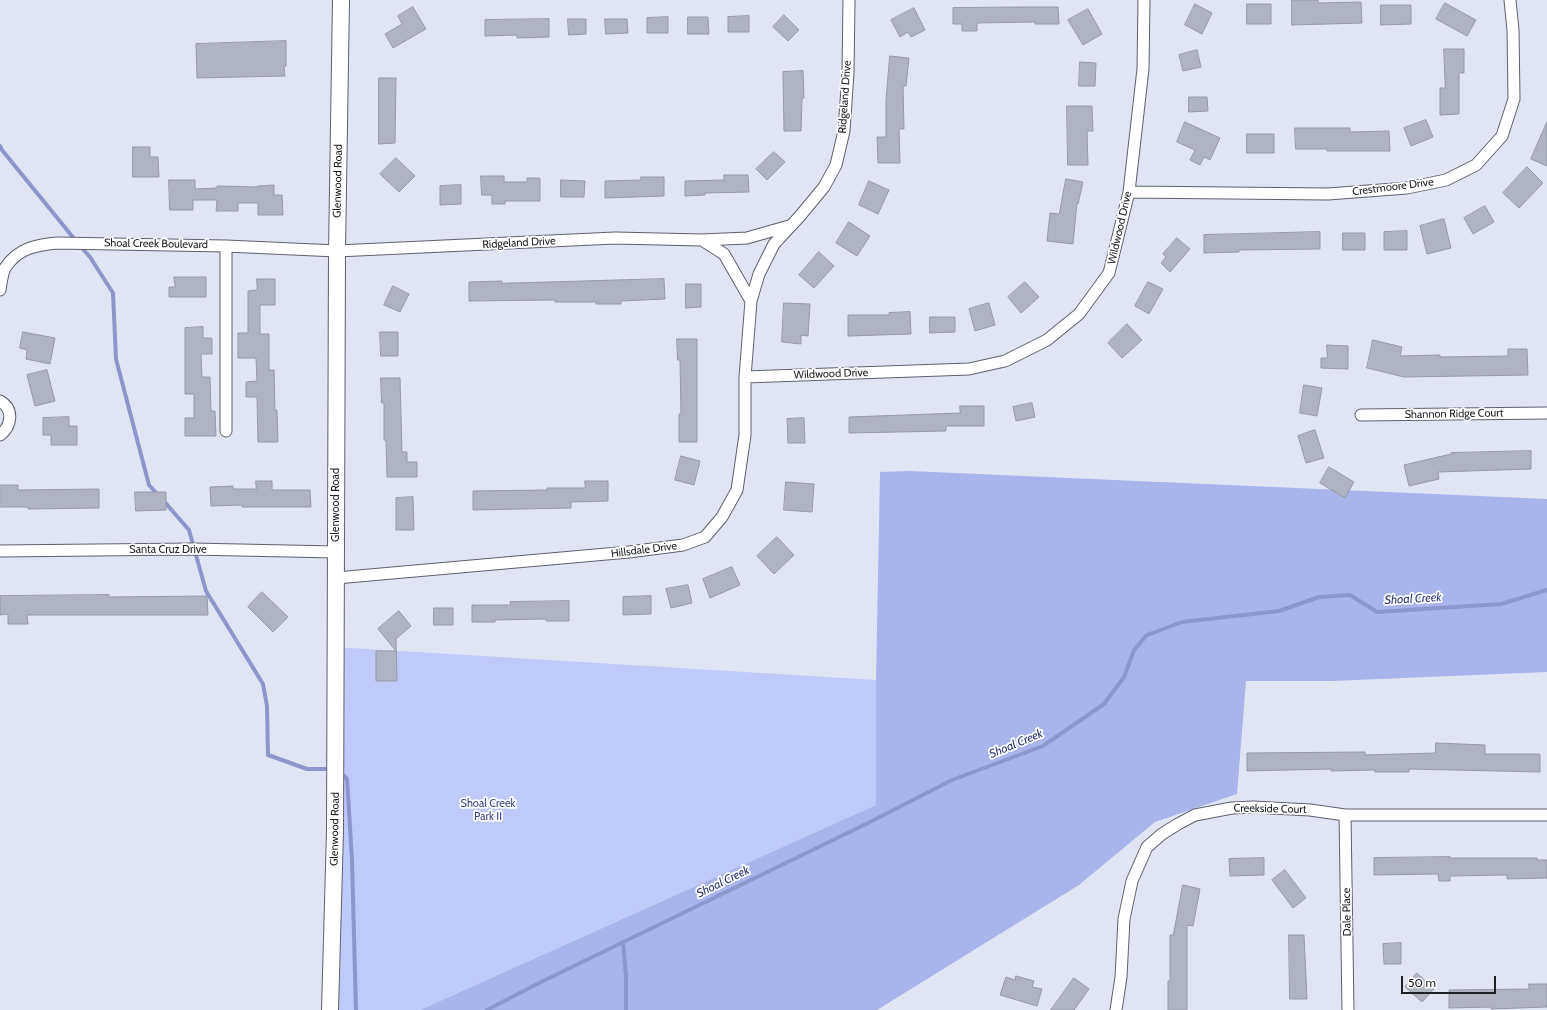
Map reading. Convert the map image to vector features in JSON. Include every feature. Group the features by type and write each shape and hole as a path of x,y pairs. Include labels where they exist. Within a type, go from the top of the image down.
{"main road":[{"name":"Glenwood Road","path":"330,1010 335,831 337,251 341,0"}],"street":[{"name":"Ridgeland Drive","path":"751,301 759,274 774,244 824,187 836,164 844,131 848,73 849,0"},
{"name":"Wildwood Drive","path":"745,377 969,368 1005,361 1047,340 1079,314 1110,273 1130,192 1143,69 1144,0"},
{"name":"Crestmoore Drive","path":"1130,192 1328,194 1407,188 1446,180 1476,165 1502,136 1514,99 1513,30 1510,0"},
{"name":"Ridgeland Drive","path":"337,251 615,238 702,240 747,238 790,226"},
{"path":"702,240 724,254 751,301"},
{"name":"Shoal Creek Boulevard","path":"0,290 4,269 17,255 35,245 57,243 226,246 337,251"},
{"path":"226,246 226,431"},
{"name":"Hillsdale Drive","path":"336,578 629,552 683,545 705,537 722,517 737,490 745,435 745,377 751,301"},
{"path":"0,401 8,408 10,423 7,429 0,435"},
{"name":"Shannon Ridge Court","path":"1361,415 1547,413"},
{"name":"Santa Cruz Drive","path":"0,551 192,549 336,552"},
{"name":"Creekside Court","path":"1116,1010 1121,977 1124,919 1132,881 1147,847 1162,834 1195,815 1232,808 1252,807 1310,810 1345,815 1547,815"},
{"name":"Dale Place","path":"1345,815 1348,1010"}],"green space":[{"name":"Shoal Creek Park II","path":"335,647 876,680 876,805 420,1010 334,1010"}],"shaded area":[{"path":"910,471 1547,499 1547,672 1332,681 1246,681 1237,794 1155,822 1079,885 877,1010 420,1010 876,805 876,680 880,472"}],"building":[{"path":"1292,0 1318,0 1318,3 1361,2 1362,23 1292,25"},
{"path":"1445,3 1476,20 1467,36 1436,19"},
{"path":"1195,4 1212,13 1202,34 1185,25"},
{"path":"1247,4 1271,4 1271,24 1247,24"},
{"path":"1381,5 1411,5 1411,24 1381,25"},
{"path":"413,7 426,29 393,48 385,34 402,24 398,16"},
{"path":"1058,7 1059,24 1035,24 1035,22 977,23 977,31 962,31 962,24 953,24 953,8"},
{"path":"914,8 925,30 911,37 908,32 900,37 891,20"},
{"path":"1088,9 1102,34 1083,45 1068,20"},
{"path":"784,15 799,30 788,41 773,27"},
{"path":"749,16 749,32 728,32 728,17"},
{"path":"668,17 668,33 647,33 647,18"},
{"path":"688,17 708,17 709,34 688,34"},
{"path":"549,19 549,37 517,38 517,35 485,36 485,20"},
{"path":"568,19 586,19 586,34 569,35"},
{"path":"605,19 627,19 628,33 606,34"},
{"path":"286,41 286,66 284,66 285,76 197,78 196,44"},
{"path":"1444,49 1464,49 1464,73 1459,73 1459,114 1440,115 1440,88 1445,88"},
{"path":"1197,50 1201,67 1183,71 1179,55"},
{"path":"890,56 909,58 906,86 903,86 904,129 899,129 900,163 878,163 877,137 886,137 886,101"},
{"path":"1080,62 1096,63 1095,86 1079,86"},
{"path":"803,71 804,98 802,98 801,131 784,131 783,72"},
{"path":"379,78 396,78 395,143 379,144"},
{"path":"1189,97 1207,97 1208,111 1189,112"},
{"path":"1067,106 1092,106 1093,131 1087,131 1088,165 1068,165"},
{"path":"1426,120 1433,137 1411,146 1404,128"},
{"path":"1185,122 1220,138 1210,160 1204,157 1200,165 1190,160 1195,150 1177,142"},
{"path":"1547,122 1547,166 1531,159"},
{"path":"1295,128 1350,128 1350,132 1389,131 1390,151 1327,151 1327,149 1296,149"},
{"path":"1247,134 1274,134 1274,153 1247,153"},
{"path":"133,147 150,147 150,157 158,157 159,177 133,177"},
{"path":"774,152 785,162 767,180 756,169"},
{"path":"396,158 415,176 399,192 380,174"},
{"path":"1527,167 1543,183 1519,208 1503,193"},
{"path":"724,175 748,175 749,192 705,193 705,195 685,196 685,181 724,180"},
{"path":"481,176 504,176 504,182 527,182 527,178 540,178 540,201 505,201 505,204 492,204 492,195 482,195"},
{"path":"641,177 664,177 664,196 605,198 605,181 641,180"},
{"path":"1066,179 1083,182 1078,204 1077,203 1073,244 1047,241 1050,213 1059,214"},
{"path":"169,180 195,180 195,189 217,188 217,186 257,187 274,185 274,195 282,195 283,215 258,215 258,203 238,203 238,211 216,211 217,200 193,200 193,210 170,210"},
{"path":"561,180 585,181 584,197 561,197"},
{"path":"869,181 889,190 878,214 859,205"},
{"path":"461,185 461,204 440,205 440,186"},
{"path":"1485,206 1494,222 1473,234 1464,218"},
{"path":"1444,219 1451,248 1427,254 1420,226"},
{"path":"849,222 870,236 857,256 836,243"},
{"path":"1407,231 1407,250 1384,250 1384,232"},
{"path":"1320,232 1320,249 1239,250 1239,252 1204,253 1204,235"},
{"path":"1343,233 1365,233 1365,250 1343,250"},
{"path":"1177,238 1190,249 1170,272 1161,263 1166,257 1163,254"},
{"path":"819,252 834,266 814,288 799,275"},
{"path":"174,277 206,277 206,297 169,297 169,287 175,287"},
{"path":"257,279 275,279 275,305 260,305 260,334 269,334 269,370 274,370 275,410 277,410 278,442 258,442 257,397 246,397 246,382 257,381 256,358 238,358 238,333 248,333 248,291 257,290"},
{"path":"664,279 665,299 621,301 621,304 596,304 596,302 555,302 555,300 469,301 469,282 502,281 502,283"},
{"path":"1025,282 1039,297 1021,313 1008,297"},
{"path":"1148,282 1163,289 1149,314 1135,306"},
{"path":"686,284 701,284 701,307 686,308"},
{"path":"393,286 409,294 400,312 384,305"},
{"path":"784,303 810,304 808,336 801,335 801,344 782,342"},
{"path":"989,303 995,325 975,331 969,309"},
{"path":"910,312 911,334 848,336 848,315 889,315 889,313"},
{"path":"930,317 955,317 955,332 930,333"},
{"path":"1127,324 1142,340 1122,358 1108,343"},
{"path":"203,327 203,338 212,338 212,354 201,354 202,377 210,377 211,411 215,411 216,436 185,436 185,418 194,418 194,394 185,394 185,328"},
{"path":"23,332 55,338 50,364 26,359 27,350 20,348"},
{"path":"380,332 398,332 398,356 381,356"},
{"path":"677,339 697,339 697,442 679,442 679,414 681,414 680,360 678,360"},
{"path":"1373,340 1402,347 1400,356 1508,356 1508,349 1527,349 1528,375 1404,377 1367,368"},
{"path":"1327,345 1348,346 1348,369 1321,368 1321,358 1327,358"},
{"path":"47,370 55,401 35,406 27,375"},
{"path":"381,378 400,378 402,452 407,452 407,462 417,462 417,477 387,477 386,440 384,440 384,403 382,403"},
{"path":"1304,385 1322,388 1317,416 1300,413"},
{"path":"1032,403 1035,417 1016,421 1013,407"},
{"path":"960,406 984,406 984,426 946,426 946,431 849,433 849,417 960,413"},
{"path":"69,417 69,426 77,426 77,445 51,445 51,435 43,435 43,418"},
{"path":"804,418 805,443 788,443 787,419"},
{"path":"1315,430 1324,458 1306,463 1298,436"},
{"path":"1531,451 1531,469 1438,472 1439,479 1409,486 1404,465 1451,453"},
{"path":"681,456 700,461 694,485 675,480"},
{"path":"1329,467 1354,482 1345,498 1320,483"},
{"path":"256,481 272,481 272,490 310,490 311,507 242,507 242,505 211,506 210,487 233,486 233,489 256,489"},
{"path":"585,481 608,481 608,501 571,502 571,508 473,510 473,491 585,488"},
{"path":"786,482 814,484 812,512 784,510"},
{"path":"0,485 18,485 18,490 99,489 99,508 28,509 28,507 0,507"},
{"path":"135,492 166,492 166,510 136,511"},
{"path":"413,497 414,530 396,530 396,498"},
{"path":"777,537 794,555 774,574 757,556"},
{"path":"732,567 740,585 710,598 703,579"},
{"path":"688,585 692,603 671,608 666,589"},
{"path":"262,592 288,617 273,632 248,607"},
{"path":"109,595 109,597 207,596 208,615 27,615 28,624 8,624 8,614 0,615 0,596"},
{"path":"651,596 651,614 623,615 623,597"},
{"path":"569,601 569,621 546,621 546,619 472,622 472,605 511,605 510,602"},
{"path":"434,608 453,608 453,625 434,625"},
{"path":"399,611 411,626 396,639 397,681 376,681 376,651 396,651 378,629"},
{"path":"1436,743 1485,745 1485,754 1540,754 1540,772 1409,769 1409,772 1375,772 1375,770 1331,771 1331,769 1247,771 1247,753 1365,752 1365,755 1435,753"},
{"path":"1264,858 1264,875 1230,876 1229,859"},
{"path":"1374,858 1537,858 1537,860 1547,860 1547,878 1507,879 1507,875 1450,876 1450,881 1439,881 1438,874 1374,875"},
{"path":"1285,870 1306,898 1293,908 1272,880"},
{"path":"1183,885 1200,889 1193,926 1187,925 1187,1010 1168,1010 1168,981 1170,981 1170,935 1173,935"},
{"path":"1289,935 1304,935 1307,999 1290,999"},
{"path":"1401,943 1401,964 1384,964 1383,944"},
{"path":"1417,973 1434,989 1422,1002 1405,987"},
{"path":"1016,976 1034,981 1032,987 1042,989 1037,1006 1000,995 1006,977 1015,980"},
{"path":"1074,978 1089,989 1074,1010 1051,1010"},
{"path":"1529,984 1547,984 1547,1007 1491,1009 1491,1007 1449,1008 1449,990 1529,989"}],"waterway":[{"path":"0,146 76,241"},
{"path":"80,246 90,257 113,293 116,359 149,485 158,495"},
{"path":"163,500 189,530 206,591 263,684 267,706 268,755 307,769 331,769"},
{"name":"Shoal Creek","path":"487,1010 539,983 866,824 952,780 1043,746 1104,704 1124,677 1134,650 1147,635 1182,622 1279,611 1319,597 1350,595 1377,612 1501,604 1547,590"},
{"path":"340,772 347,779 352,860 356,1010"},
{"path":"623,942 626,976 626,1010"}]}
